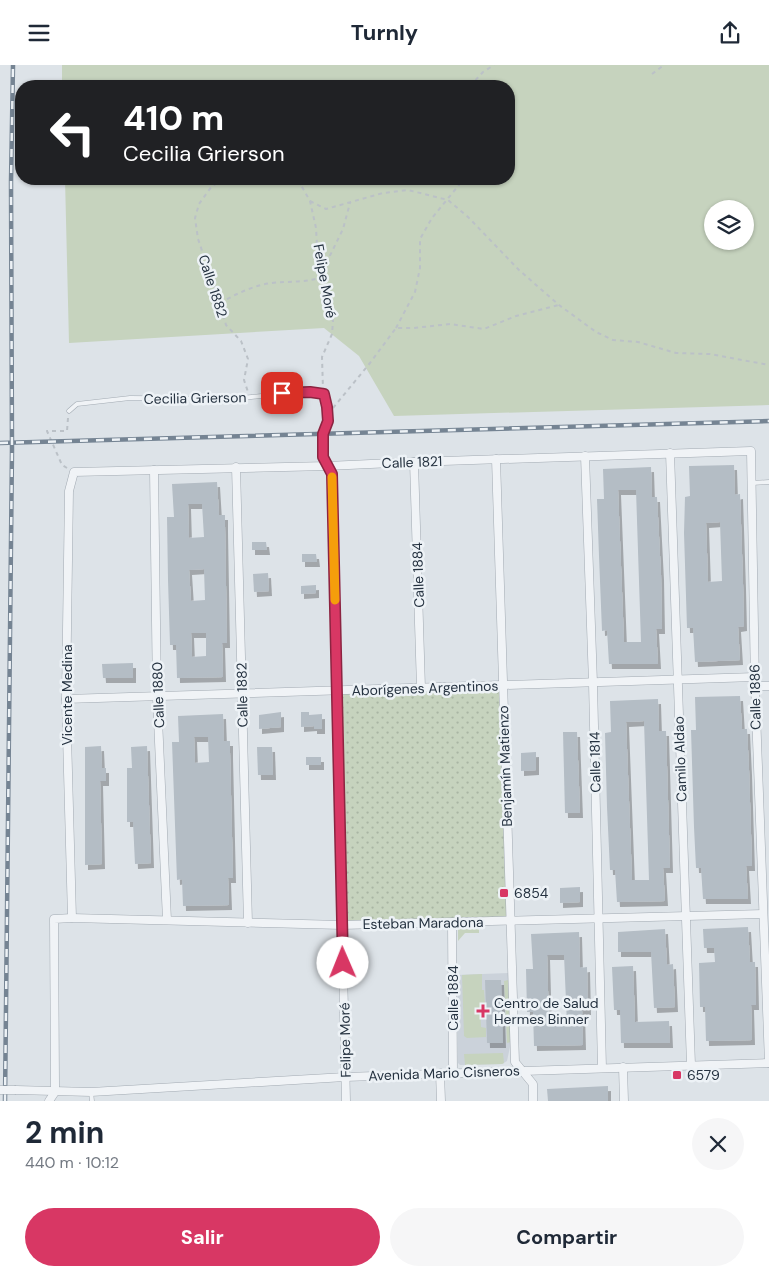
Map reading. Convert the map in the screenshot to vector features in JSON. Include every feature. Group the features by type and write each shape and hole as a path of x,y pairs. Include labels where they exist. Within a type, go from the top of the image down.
{"street":[{"name":"Calle 1821","path":"74,472 327,466 414,461 751,451"},
{"name":"Calle 1886","path":"751,451 755,686 769,1063"},
{"name":"Camilo Aldao","path":"670,453 691,1065"},
{"name":"Calle 1814","path":"585,456 593,683 602,1068"},
{"name":"Benjamín Matienzo","path":"496,459 515,1061 532,1083 533,1101"},
{"name":"Calle 1884","path":"414,461 421,688"},
{"name":"Felipe Moré","path":"327,466 332,474 346,1101"},
{"name":"Calle 1882","path":"236,467 248,923"},
{"name":"Calle 1880","path":"154,470 157,697 167,920"},
{"name":"Vicente Medina","path":"72,918 66,699 69,491 74,472"},
{"name":"Aborígenes Argentinos","path":"66,699 755,677"},
{"path":"755,686 769,686"},
{"name":"Esteban Maradona","path":"55,1092 54,919 342,925 762,914"},
{"name":"Calle 1884","path":"452,923 453,1073"},
{"name":"Avenida Mario Cisneros","path":"0,1090 91,1092 345,1077 769,1063"},
{"path":"623,1067 624,1101"},
{"path":"440,1073 441,1101"},
{"path":"49,1101 55,1092"}],"lane":[{"name":"Cecilia Grierson","path":"69,411 77,404 130,398 232,399 310,392 324,394"},
{"name":"Felipe Moré","path":"324,394 328,421 323,434 323,457 327,466"},
{"path":"752,483 769,482"},
{"path":"91,1092 92,1101"}],"path":[{"path":"476,80 494,65"},
{"path":"652,74 664,65"},
{"name":"Calle 1882","path":"214,185 199,204 195,218 198,239 226,325 241,341 248,359 244,380 250,397"},
{"name":"Felipe Moré","path":"301,185 310,201 326,296 333,321 332,334 322,357 324,394"},
{"path":"327,412 334,408 396,328 415,292 420,268 420,239 432,218 459,185"},
{"path":"310,201 326,209 383,193 408,190 448,200 468,217 519,270 559,305 596,332 613,340 638,342 676,353 710,353 769,365"},
{"path":"220,303 237,294 271,283 304,282 319,278 343,229 350,203"},
{"path":"396,328 450,324 484,329 516,316 559,305"},
{"path":"69,411 67,431 47,431 62,465 74,472"}],"shaded area":[{"name":"Centro de Salud Hermes Binner","path":"508,973 511,1042 507,1061 502,1064 460,1065 458,1063 457,975"}],"green space":[{"path":"62,65 769,65 769,405 394,416 359,356 324,328 69,343 65,185 515,185 515,80 62,80"},
{"path":"503,685 510,921 342,925 337,691"},
{"path":"461,926 479,926 479,933 465,933 458,941 458,929"},
{"path":"482,974 482,990 484,990 485,1003 480,1004 481,1027 486,1028 486,1037 467,1038 464,1036 462,975"},
{"path":"508,980 511,1042 507,1043 504,981"},
{"path":"503,1053 504,1063 502,1064 465,1065 464,1054"}],"building":[{"path":"734,465 735,495 740,494 743,584 744,626 738,627 740,660 695,662 693,628 687,628 684,533 685,497 690,496 689,466","holes":["720,522 722,581 708,582 706,523"]},
{"path":"651,467 652,497 657,497 661,575 662,629 656,629 658,664 609,664 607,630 602,631 597,499 604,499 603,469","holes":["618,490 636,490 641,642 624,642"]},
{"path":"217,482 219,515 225,515 227,643 222,643 223,677 177,678 176,645 170,645 168,580 167,517 174,517 172,484","holes":["188,504 202,504 204,537 189,538","204,569 205,600 191,601 189,570","191,633 206,633 206,656 192,657"]},
{"path":"252,542 266,542 267,550 252,550"},
{"path":"302,554 316,554 317,562 302,562"},
{"path":"268,573 269,591 254,592 253,574"},
{"path":"316,585 316,593 301,594 301,586"},
{"path":"133,663 133,678 103,678 102,664"},
{"path":"740,696 742,729 747,729 749,770 752,866 746,866 748,899 703,899 701,868 696,868 694,827 691,730 696,730 695,697"},
{"path":"658,699 659,731 666,731 670,868 663,868 665,901 617,902 615,870 610,870 607,807 605,733 611,732 610,701","holes":["644,721 649,880 632,880 626,722"]},
{"path":"281,712 281,727 259,729 259,715"},
{"path":"301,712 309,712 309,715 322,714 322,729 314,729 314,726 301,727"},
{"path":"223,714 224,741 230,741 233,878 228,878 229,905 183,906 182,879 177,880 172,742 179,742 178,716","holes":["194,737 208,737 209,762 195,763"]},
{"path":"563,732 577,732 580,813 565,813"},
{"path":"101,746 102,768 106,768 106,781 100,781 102,864 85,865 85,747"},
{"path":"147,746 151,863 135,864 133,822 127,822 127,768 132,768 131,747"},
{"path":"257,747 272,747 273,775 258,775"},
{"path":"536,752 536,770 521,771 521,753"},
{"path":"306,757 321,757 321,765 306,765"},
{"path":"580,887 580,902 560,903 560,888"},
{"path":"748,927 750,962 755,962 756,1005 751,1005 752,1040 706,1041 705,1007 700,1007 699,963 715,962 714,948 704,948 703,929"},
{"path":"665,929 667,965 673,964 675,1007 654,1008 651,952 618,952 618,932"},
{"path":"579,932 580,968 587,967 588,1010 582,1010 583,1045 534,1046 533,1012 527,1012 526,969 533,969 531,934","holes":["547,955 564,955 567,1024 549,1025"]},
{"path":"633,966 635,1022 669,1021 670,1043 621,1043 620,1010 614,1010 612,967"},
{"path":"485,980 501,980 503,1043 487,1043"},
{"path":"608,1086 608,1101 548,1101 547,1089"}],"railway":[{"path":"5,1101 12,449 11,182 13,65"},
{"path":"0,443 769,421"}],"slow traffic":[{"path":"332,477 335,600"}],"place":[{"name":"6854","path":"504,893"},
{"name":"Centro de Salud Hermes Binner","path":"483,1011"},
{"name":"6579","path":"677,1075"}],"route":[{"path":"282,393 310,392 324,394 327,407 328,421 323,434 323,457 332,474 343,963"}]}
